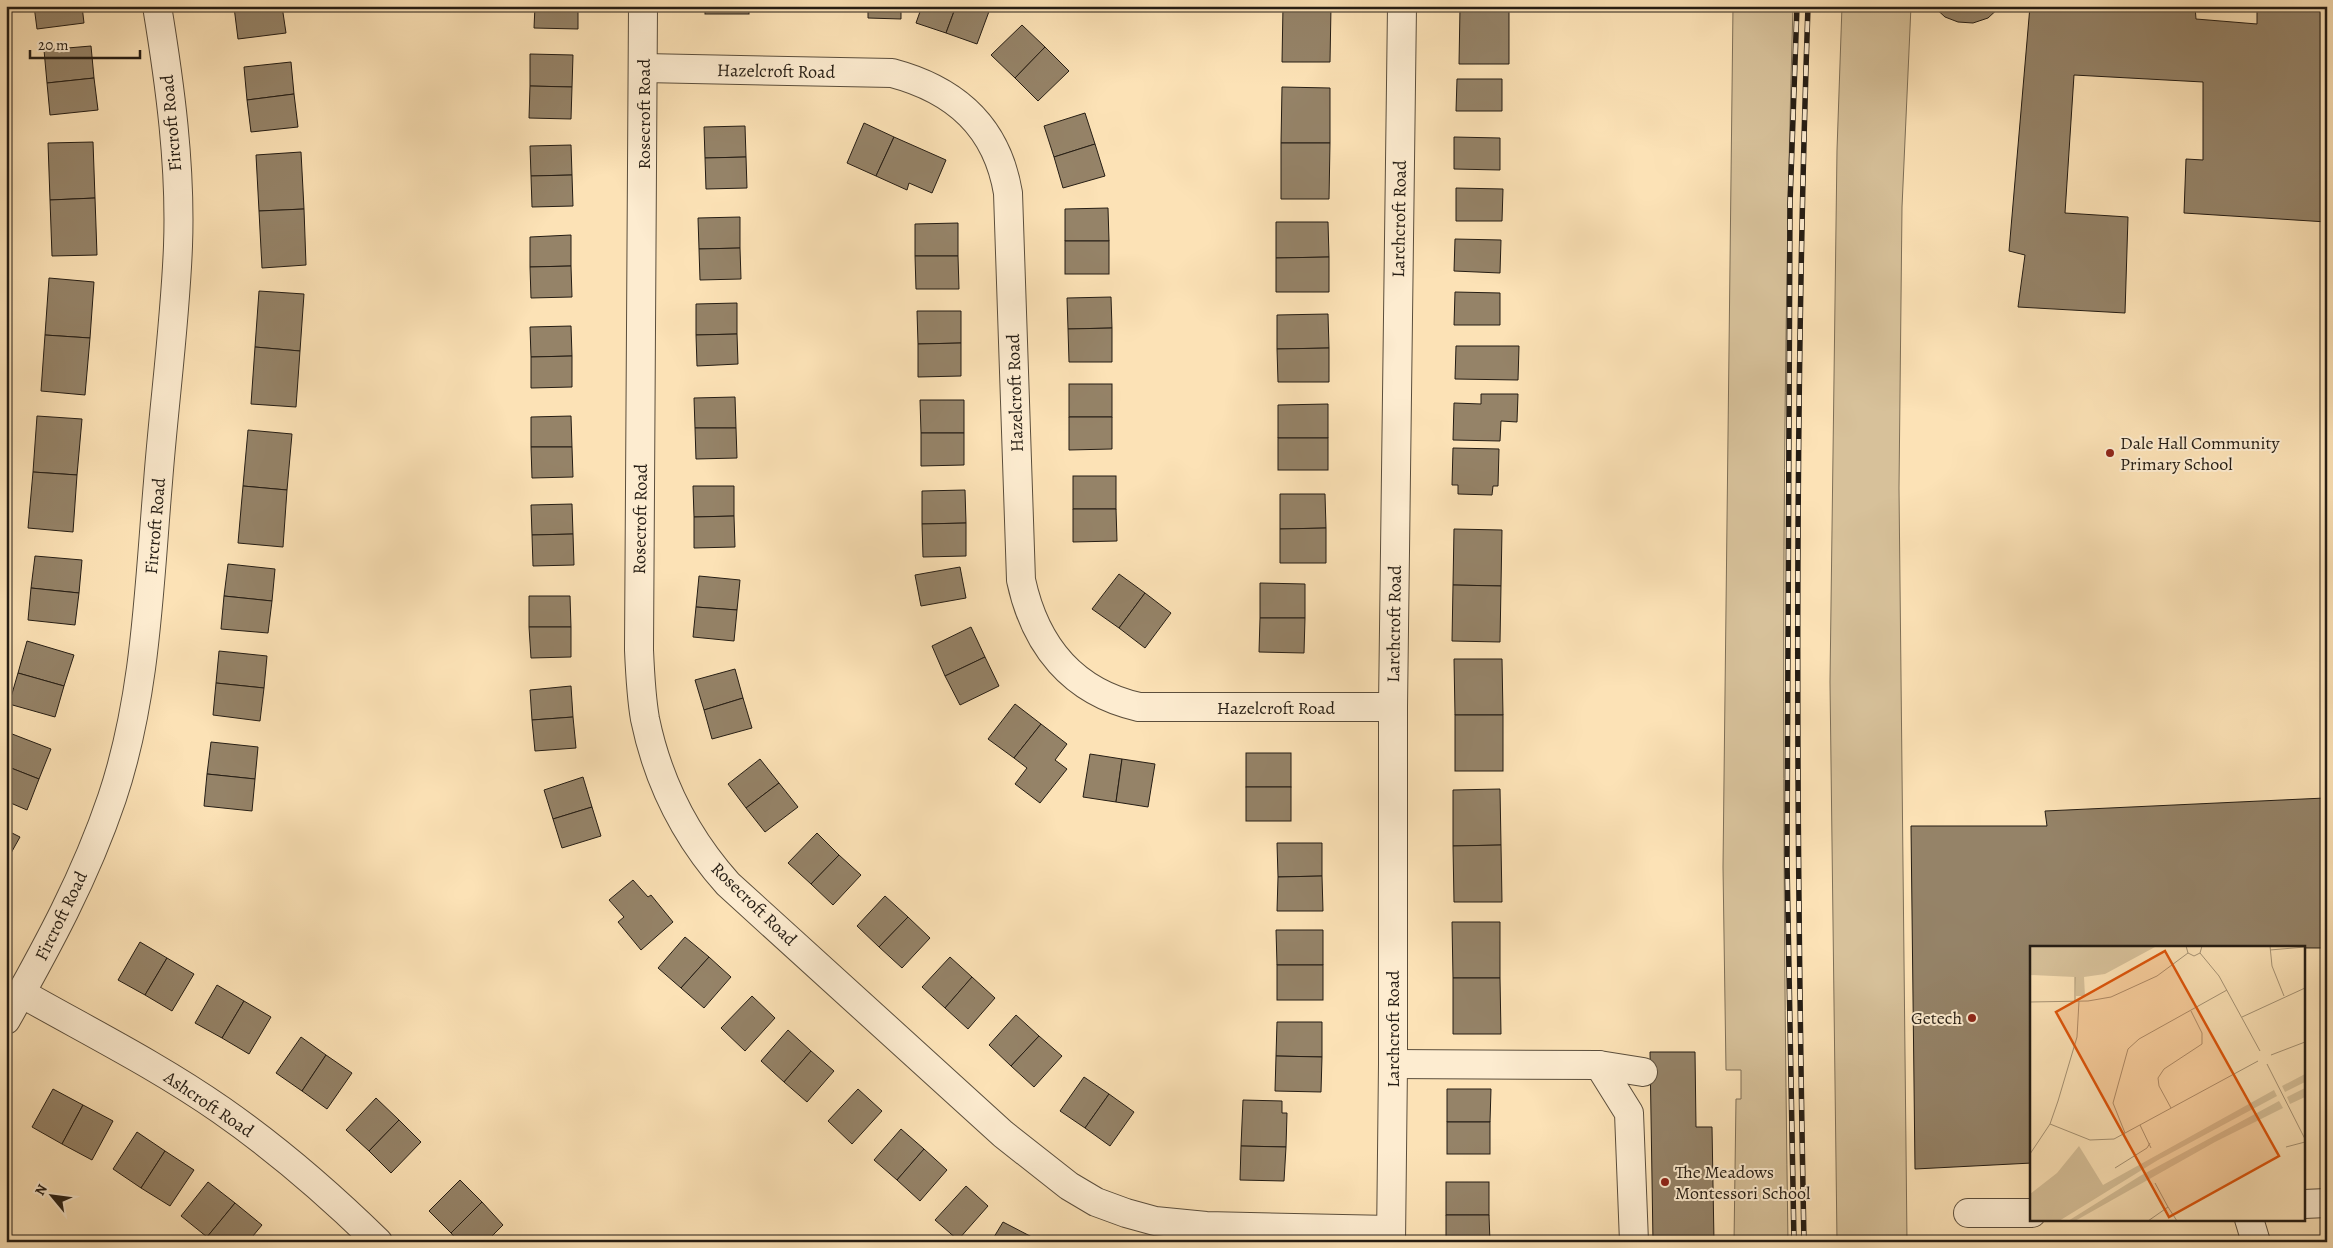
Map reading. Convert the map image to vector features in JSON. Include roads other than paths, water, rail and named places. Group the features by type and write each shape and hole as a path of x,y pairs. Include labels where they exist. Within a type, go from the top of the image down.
{"street":[{"name":"Fircroft Road","path":"6,1020 65,915 96,841 118,779 137,698 148,614 174,316 178,244 175,144 157,6"},
{"name":"Rosecroft Road","path":"644,6 639,650 645,718 660,771 670,799 695,844 728,884 1003,1134 1069,1186 1096,1202 1155,1221 1190,1225 1391,1236"},
{"name":"Larchcroft Road","path":"1391,1236 1393,707 1402,6"},
{"name":"Hazelcroft Road","path":"644,68 892,73 912,78 946,94 972,117 987,134 998,152 1008,194 1021,580 1027,605 1044,643 1056,659 1071,673 1103,696 1120,703 1140,707 1393,707"},
{"name":"Ashcroft Road","path":"22,993 162,1072 220,1109 268,1143 378,1242"},
{"path":"1393,1064 1599,1065 1643,1072"},
{"path":"1599,1065 1630,1113 1634,1242"},
{"path":"2306,1204 2327,1203"},
{"path":"1968,1213 2030,1213"},
{"path":"2249,1220 2256,1242"}],"railway":[{"path":"1794,1242 1787,862 1790,203 1797,6"},
{"path":"1804,1242 1799,933 1798,470 1803,160 1808,6"}],"place":[{"name":"Dale Hall Community Primary School","path":"2110,453"},
{"name":"Getech","path":"1972,1018"},
{"name":"The Meadows Montessori School","path":"1665,1182"}]}
